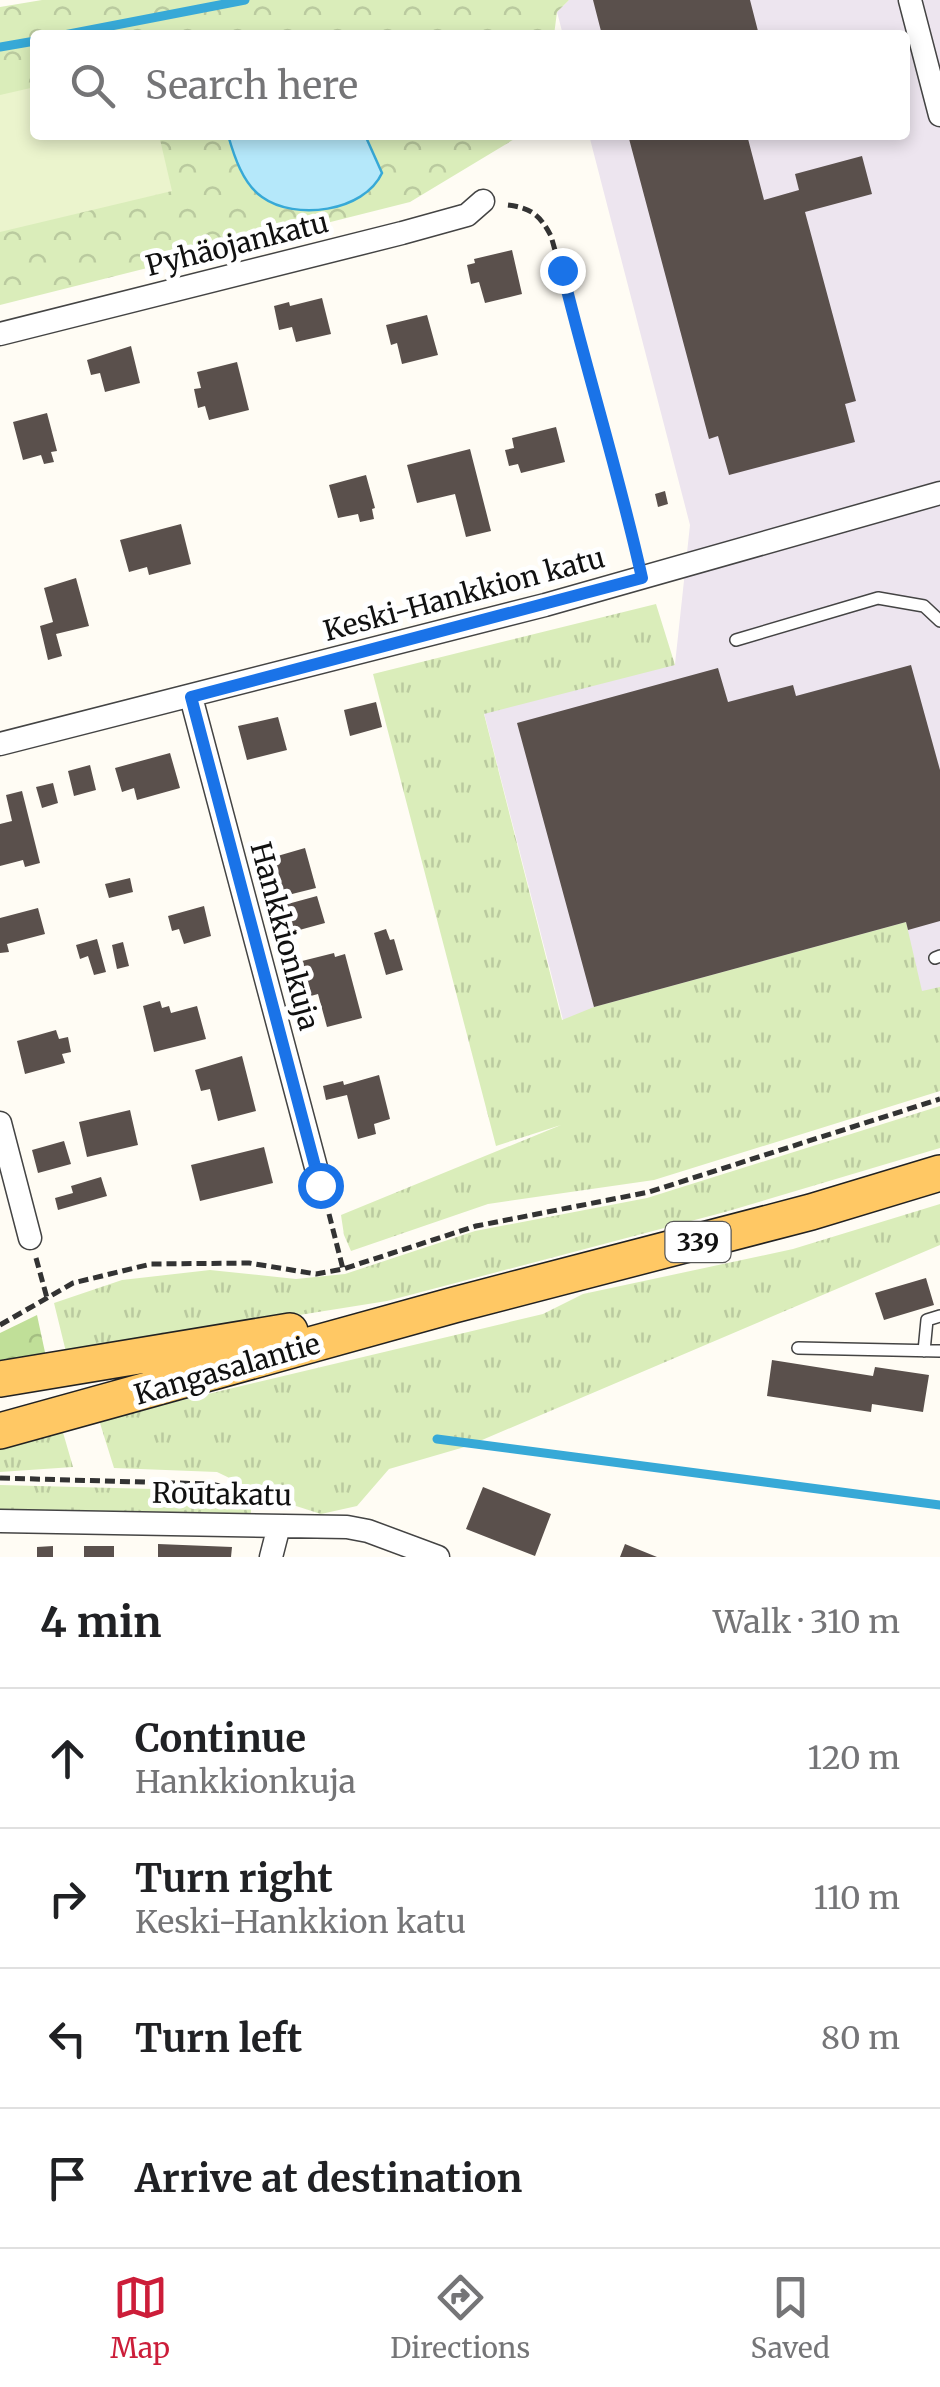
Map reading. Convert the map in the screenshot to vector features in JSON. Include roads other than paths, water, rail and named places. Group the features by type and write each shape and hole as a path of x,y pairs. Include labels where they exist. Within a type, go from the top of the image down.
{"main road":[{"name":"Kangasalantie","path":"0,1431 940,1174"},
{"name":"Kangasalantie","path":"0,1379 454,1305"}],"street":[{"path":"910,0 940,115"},
{"name":"Pyhäojankatu","path":"0,334 402,233 467,215 483,201"},
{"name":"Keski-Hankkion katu","path":"0,744 642,578 940,492"},
{"name":"Hankkionkuja","path":"191,697 322,1190"},
{"path":"0,1123 30,1238"},
{"name":"Routakatu","path":"0,1521 332,1526 368,1531 438,1557"},
{"path":"271,1557 279,1526"}],"lane":[{"path":"736,640 878,598 924,606 940,621"},
{"path":"924,1351 927,1320 940,1316"},
{"path":"798,1348 940,1351"}],"water":[{"path":"230,140 367,140 382,173 360,197 345,204 328,209 292,209 262,197 244,177"}],"waterway":[{"path":"90,30 245,0"},
{"path":"0,47 30,42"},
{"path":"437,1439 940,1505"}]}
